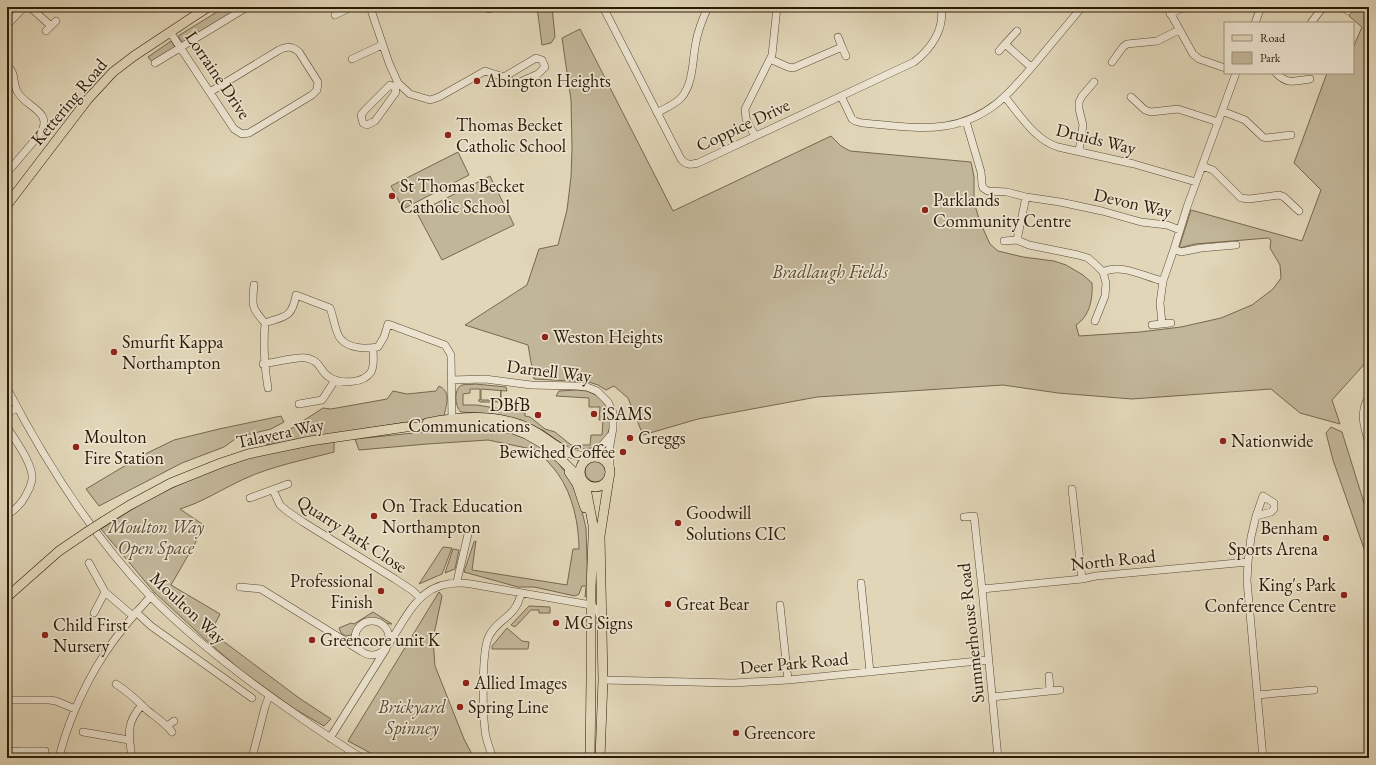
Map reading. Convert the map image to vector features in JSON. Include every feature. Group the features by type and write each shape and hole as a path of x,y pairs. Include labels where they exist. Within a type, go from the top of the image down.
{"main road":[{"name":"Kettering Road","path":"7,205 88,99 103,82 122,65 208,7"},
{"path":"406,427 452,419 491,418 508,421 532,430 566,452 590,457 599,457 604,459 610,466 611,471 600,536 602,600 599,683 600,758"},
{"name":"Talavera Way","path":"7,597 59,552 87,532 130,505 172,483 221,462 248,454 310,441 406,427 483,426 513,429 536,439 547,446 584,481"},
{"path":"558,457 577,484 593,538"},
{"path":"590,457 585,460 581,468 581,476 584,481 593,525 593,608 590,623 599,683 590,754"},
{"path":"584,481 594,487 598,487 603,485 609,478"}],"street":[{"path":"7,25 24,7"},
{"path":"30,7 51,26"},
{"path":"155,64 180,47 247,7"},
{"path":"335,15 351,7"},
{"path":"370,7 382,46 398,86 396,92 375,121 367,125 363,123 361,115 390,85 398,86 410,94 430,100 439,97 485,71 504,77 516,84 538,74 545,67 542,60 536,58 504,77"},
{"name":"Coppice Drive","path":"603,7 681,159 687,164 698,163 914,62 931,44 939,30 942,17 941,7"},
{"path":"657,113 676,102 682,97 687,88 690,80 697,37 708,7"},
{"path":"754,136 746,119 745,109 773,51 777,7"},
{"path":"841,96 850,116 858,122 931,127 945,126 966,121 984,113 1005,97 1082,7"},
{"path":"1184,7 1169,10 1193,54 1199,59 1224,68"},
{"path":"1255,22 1261,7"},
{"path":"1312,22 1323,7"},
{"path":"1112,62 1127,44 1134,42 1153,42 1179,30"},
{"path":"999,51 1017,31"},
{"name":"Lorraine Drive","path":"170,32 234,129 242,134 249,133 312,96 317,90 318,82 317,78 299,52 293,47 284,47 210,92"},
{"path":"838,37 846,56"},
{"path":"1005,44 1032,67"},
{"path":"352,59 382,46"},
{"path":"770,59 792,68 842,47"},
{"path":"7,65 14,73 18,94 38,110 42,115 44,122 44,128 40,134 11,168"},
{"path":"1162,324 1160,303 1163,281 1196,182 1236,74"},
{"path":"1277,74 1286,81 1310,79"},
{"path":"1079,151 1084,125 1079,102 1094,82"},
{"name":"Druids Way","path":"1005,97 1037,135 1044,141 1058,147 1134,164 1196,182"},
{"path":"1131,98 1145,110 1151,112 1178,108 1218,122"},
{"path":"1222,111 1245,120 1263,137 1266,138 1291,135"},
{"name":"Devon Way","path":"966,121 981,172 983,188 988,191 1007,192 1026,197 1060,202 1180,230"},
{"path":"1202,166 1214,170 1241,198 1250,199 1279,195 1284,197 1299,211"},
{"path":"1017,240 1026,197"},
{"path":"1004,241 1017,240 1029,245 1088,258 1104,272 1106,283 1105,296 1095,321"},
{"path":"1174,249 1181,252 1222,243 1236,245"},
{"path":"1104,272 1110,269 1120,268 1163,281"},
{"path":"254,285 252,302 254,310 265,322 263,340 264,364 268,388"},
{"path":"265,322 288,315 294,308 296,295 330,308 340,338 349,344 367,349 378,347 384,337 388,324 446,346 450,355 452,419"},
{"path":"1152,325 1172,323"},
{"path":"264,364 305,357 317,362 326,376 334,380 346,382 363,379 371,373 374,364 373,348"},
{"name":"Darnell Way","path":"450,380 484,379 524,385 576,386 592,389 604,396 611,407 614,419 609,451 610,466"},
{"path":"299,404 322,400 334,380"},
{"name":"Moulton Way","path":"7,388 40,450 73,500 118,559 151,596 211,651 269,696 362,758"},
{"path":"1369,396 1364,406 1363,417 1365,431 1369,442"},
{"path":"7,413 17,408"},
{"path":"7,427 32,471 31,484 25,497 17,508 7,515"},
{"path":"590,457 612,433"},
{"name":"Quarry Park Close","path":"250,498 288,484"},
{"path":"1072,489 1082,579"},
{"name":"Quarry Park Close","path":"273,490 280,505 287,511 395,579 413,591 420,598"},
{"name":"Summerhouse Road","path":"964,517 974,516 998,758"},
{"path":"1256,516 1248,562 1247,591 1263,756"},
{"path":"457,583 469,530"},
{"name":"North Road","path":"982,589 1082,579 1096,576 1248,562"},
{"path":"89,563 105,592 252,698"},
{"path":"330,738 411,608 420,598 438,586 457,583 471,584 556,598 593,608 598,611 601,622"},
{"path":"861,583 870,672"},
{"path":"240,587 261,589 363,652 376,654 387,647"},
{"path":"94,613 105,592"},
{"path":"493,758 485,732 485,645 493,630 514,611 521,593"},
{"path":"59,758 66,732 93,671 116,637 134,614 151,596"},
{"path":"556,598 579,606 593,608 600,606 602,600"},
{"path":"579,606 587,612 590,623"},
{"path":"780,606 788,680"},
{"path":"335,636 344,638 353,636 361,625 371,622 380,624 384,627 388,635 387,647"},
{"path":"384,627 401,625"},
{"path":"356,633 356,645 370,662 369,675"},
{"name":"Deer Park Road","path":"599,683 641,685 663,682 733,683 788,680 988,660"},
{"path":"1049,676 1050,691"},
{"path":"117,695 119,686 131,694 170,729 174,721"},
{"path":"992,697 1060,690"},
{"path":"1257,695 1314,690"},
{"path":"252,758 269,696"},
{"path":"7,700 49,700 56,701 75,709"},
{"path":"132,758 129,740 130,728 134,715 142,705"},
{"path":"91,725 86,733 129,740"},
{"path":"7,752 35,754 45,751"}],"green space":[{"path":"225,7 242,7 183,44 178,36"},
{"path":"537,7 552,7 555,37 551,43 542,45"},
{"name":"Bradlaugh Fields","path":"1353,7 1366,12 1369,7 1369,359 1332,400 1340,424 1300,413 1271,389 1132,399 1058,393 1003,385 817,397 698,419 643,435 628,398 614,386 606,390 589,382 534,379 528,345 465,325 527,285 539,249 558,245 567,210 571,177 572,148 571,100 562,38 580,29 673,211 831,136 841,146 850,151 971,162 974,177 974,202 980,222 990,244 998,251 1023,257 1054,261 1066,265 1083,275 1092,283 1090,306 1085,317 1076,325 1079,336 1140,332 1181,327 1221,318 1252,305 1273,289 1281,278 1280,265 1270,248 1271,240 1268,238 1195,244 1179,248 1191,210 1302,241 1321,190 1294,163 1327,74 1354,74 1354,46 1362,27 1349,16"},
{"path":"171,41 175,47 152,62 148,57"},
{"path":"458,152 469,175 403,209 391,186"},
{"path":"490,176 514,225 442,260 417,213"},
{"path":"475,384 506,387 507,391 481,389 481,400 500,400 501,391 501,399 506,399 503,402 480,402 478,400 480,400 480,389 470,389 470,393 463,394 463,405 477,405 525,413 525,416 530,417 545,429 555,432 571,445 590,445 591,435 602,435 603,420 599,420 600,407 589,407 589,398 556,396 559,391 587,391 598,396 605,404 610,417 610,427 607,436 597,447 584,449 568,448 544,431 521,420 492,414 461,412 456,402 457,390 462,385"},
{"path":"439,386 446,392 447,395 444,416 266,445 323,408 331,409 387,399 393,391 407,394 436,391"},
{"path":"281,416 284,422 271,429 238,437 224,447 182,463 99,506 86,489 143,455 174,440"},
{"path":"1331,427 1342,432 1369,519 1369,563 1333,460 1326,433"},
{"path":"483,428 510,431 539,445 553,456 568,476 579,499 586,528 588,594 585,597 586,586 582,586 579,594 575,596 534,587 518,587 464,572 474,542 476,541 472,570 567,585 573,549 579,549 578,530 568,491 556,471 542,455 541,451 488,440 359,450 355,439 433,431"},
{"name":"Moulton Way Open Space","path":"334,441 334,452 255,474 197,503 180,509 205,526 171,585 220,614 211,632 299,698 331,719 324,726 293,708 243,672 207,641 154,592 101,529 147,500 207,471 260,454"},
{"path":"592,460 600,460 607,467 607,475 600,482 592,482 585,475 585,467"},
{"path":"443,547 452,548 442,574 419,584"},
{"path":"453,549 459,550 455,569 445,573"},
{"name":"Brickyard Spinney","path":"439,592 442,596 433,639 435,666 464,739 474,758 380,758 348,741"},
{"path":"529,606 550,607 550,613 539,613 539,610 531,610 515,627 511,625"},
{"path":"373,612 392,624 369,619 362,623 351,635 346,636 341,633 339,628 351,623 354,624"},
{"path":"507,628 522,641 529,642 528,649 492,649 492,646"}],"place":[{"name":"Abington Heights","path":"477,81"},
{"name":"Thomas Becket Catholic School","path":"448,135"},
{"name":"St Thomas Becket Catholic School","path":"392,196"},
{"name":"Parklands Community Centre","path":"925,210"},
{"name":"Weston Heights","path":"545,337"},
{"name":"Smurfit Kappa Northampton","path":"114,352"},
{"name":"iSAMS","path":"594,414"},
{"name":"DBfB Communications","path":"538,415"},
{"name":"Greggs","path":"630,438"},
{"name":"Nationwide","path":"1223,441"},
{"name":"Moulton Fire Station","path":"76,447"},
{"name":"Bewiched Coffee","path":"623,452"},
{"name":"On Track Education Northampton","path":"374,516"},
{"name":"Goodwill Solutions CIC","path":"678,523"},
{"name":"Benham Sports Arena","path":"1326,538"},
{"name":"Professional Finish","path":"381,591"},
{"name":"King's Park Conference Centre","path":"1344,595"},
{"name":"Great Bear","path":"668,604"},
{"name":"MG Signs","path":"556,623"},
{"name":"Child First Nursery","path":"45,635"},
{"name":"Greencore unit K","path":"312,640"},
{"name":"Allied Images","path":"466,683"},
{"name":"Spring Line","path":"460,707"},
{"name":"Greencore","path":"736,733"}]}
